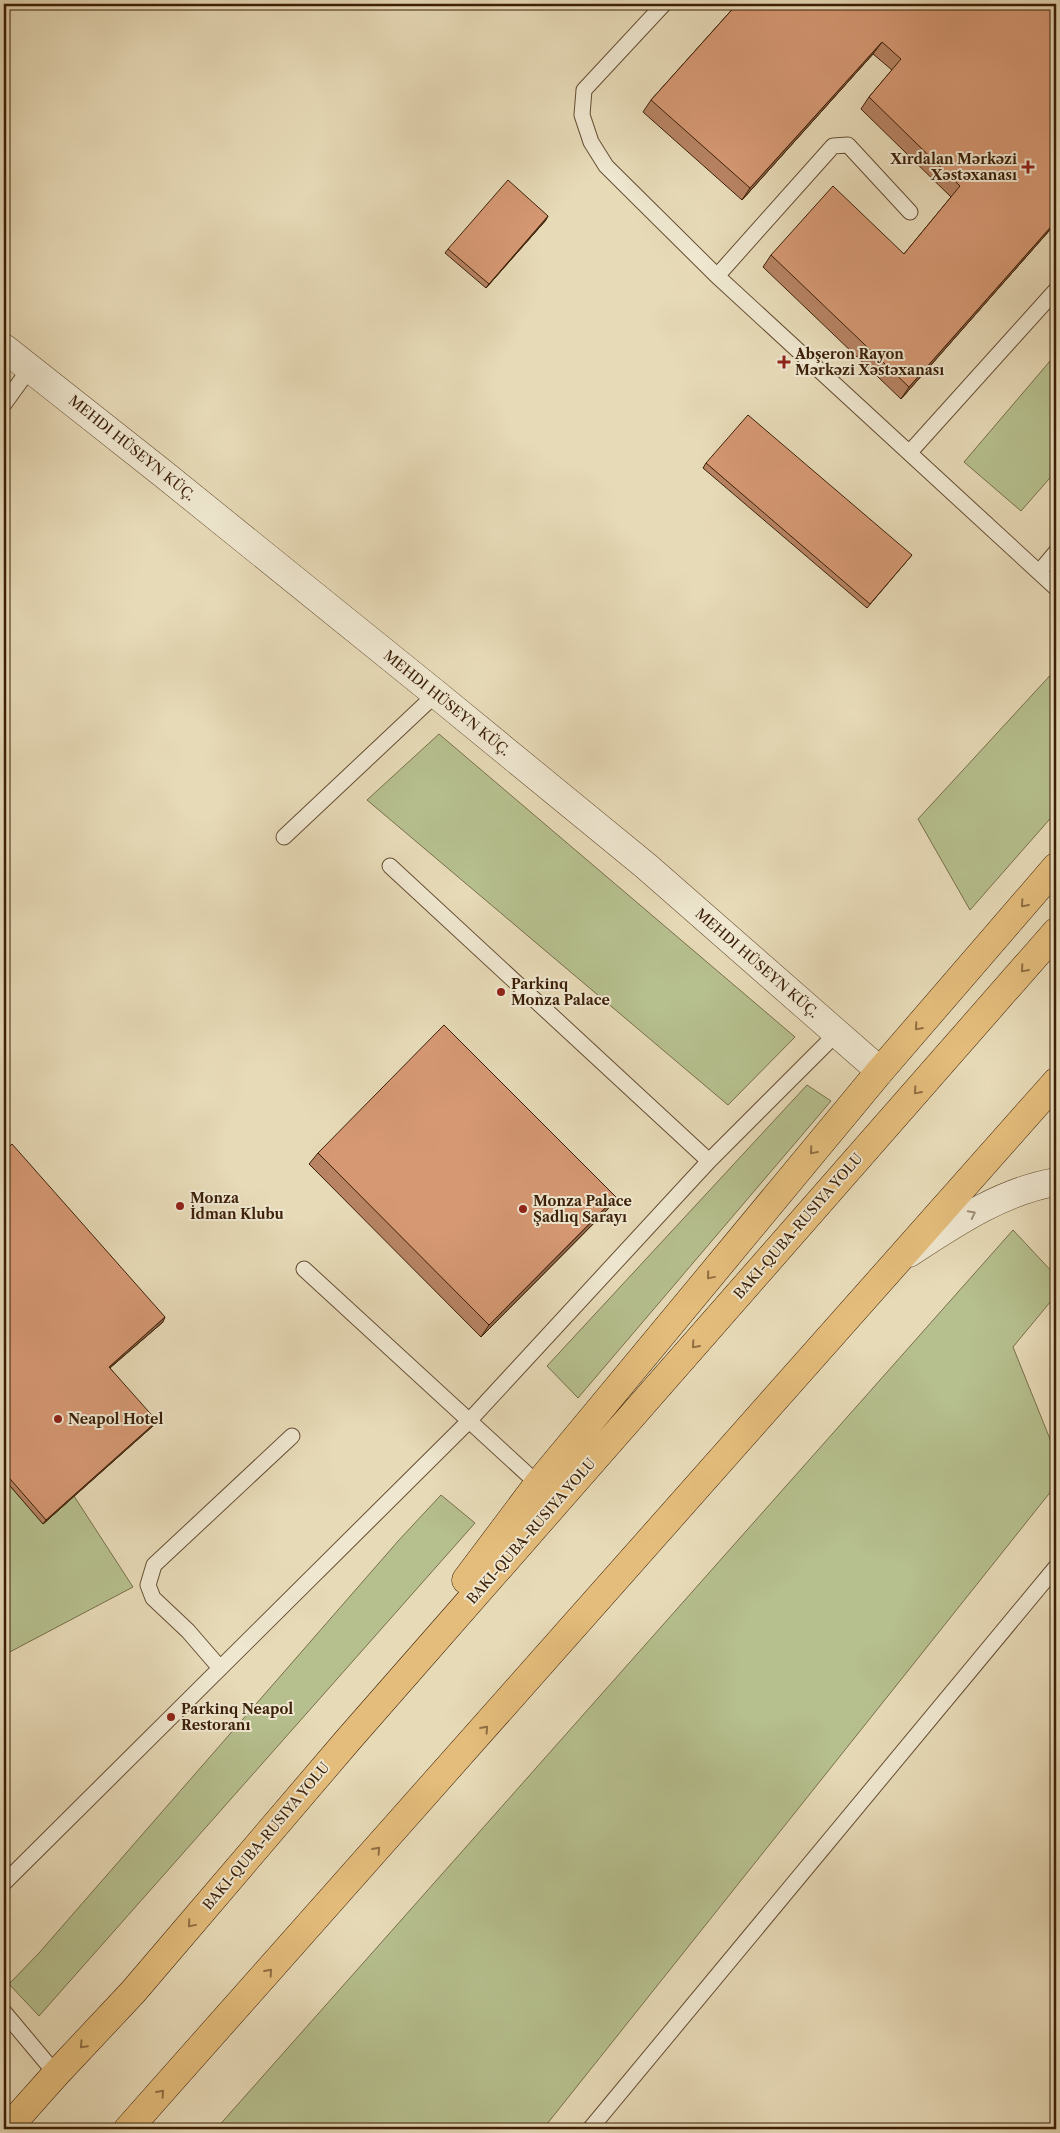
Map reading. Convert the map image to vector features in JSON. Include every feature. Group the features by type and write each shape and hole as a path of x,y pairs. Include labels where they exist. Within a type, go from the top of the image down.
{"highway":[{"path":"348,1740 538,1484 880,1071 1056,867"},
{"path":"7,2129 134,1992 348,1740 1056,932"},
{"path":"128,2129 1056,1082"}],"street":[{"name":"MEHDI HÜSEYN KÜÇ.","path":"4,348 436,694 646,866 880,1071"},
{"path":"902,1258 960,1220 1006,1197 1056,1182"}],"lane":[{"path":"664,4 584,90 582,115 591,142 606,166 717,276 1056,588"},
{"path":"717,276 833,146 848,145 910,212"},
{"path":"910,452 1056,290"},
{"path":"4,404 30,368"},
{"path":"1039,572 1056,552"},
{"path":"284,837 436,694"},
{"path":"390,866 709,1161"},
{"path":"4,1883 469,1421 709,1161 837,1033"},
{"path":"304,1268 538,1484"},
{"path":"220,1668 188,1631 153,1598 148,1585 154,1565 292,1436"},
{"path":"590,2129 1056,1567"},
{"path":"4,2012 56,2074"}],"green space":[{"path":"1056,354 1056,471 1021,511 964,462"},
{"path":"1056,669 1056,812 970,910 918,819"},
{"path":"439,734 795,1037 728,1105 367,800"},
{"path":"807,1085 831,1101 578,1398 547,1366"},
{"path":"1013,1230 1056,1276 1056,1295 1013,1347 1056,1454 1056,1485 543,2129 216,2129"},
{"path":"4,1479 43,1524 74,1496 133,1587 4,1655"},
{"path":"441,1495 475,1523 39,2016 9,1984 39,1953 399,1540"}],"building":[{"path":"737,4 1056,4 1056,221 909,387 771,255 833,186 904,254 960,186 869,97 901,59 882,42 750,188 651,100"},
{"path":"508,180 548,216 489,284 448,249"},
{"path":"748,415 912,555 870,604 706,463"},
{"path":"444,1025 616,1197 489,1325 318,1153"},
{"path":"12,1144 165,1317 109,1367 157,1421 46,1520 4,1472 4,1152"}],"place":[{"name":"Xırdalan Mərkəzi Xəstəxanası","path":"1028,167"},
{"name":"Abşeron Rayon Mərkəzi Xəstəxanası","path":"784,362"},
{"name":"Parkinq Monza Palace","path":"501,992"},
{"name":"Monza İdman Klubu","path":"180,1206"},
{"name":"Monza Palace Şadlıq Sarayı","path":"523,1209"},
{"name":"Neapol Hotel","path":"58,1419"},
{"name":"Parkinq Neapol Restoranı","path":"171,1717"}]}
